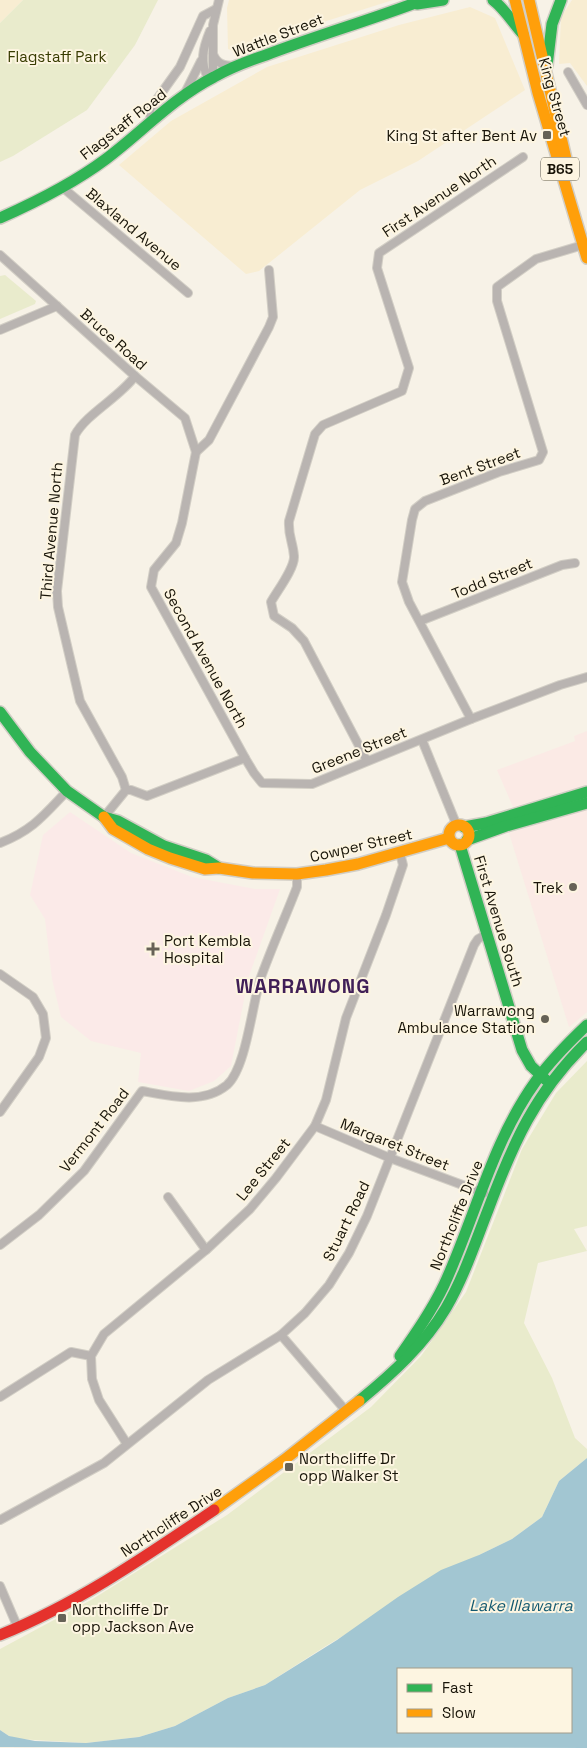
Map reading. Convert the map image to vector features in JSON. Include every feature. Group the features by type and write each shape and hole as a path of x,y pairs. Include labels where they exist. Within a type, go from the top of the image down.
{"main road":[{"name":"Wattle Street","path":"211,78 236,66 309,38 418,3 443,0"},
{"path":"493,0 523,34"},
{"name":"King Street","path":"515,0 538,93 587,258"},
{"name":"King Street","path":"530,0 569,172 587,233"},
{"path":"546,75 549,31 561,0"},
{"name":"Flagstaff Road","path":"0,218 62,187 105,160 180,98 211,78"},
{"name":"Cowper Street","path":"0,712 4,720 30,752 67,790 104,817 113,829 148,849 205,869 219,868 253,873 297,874 358,864 449,838"},
{"path":"587,792 486,823 452,829 449,838 452,843 464,842 506,826 587,803"},
{"name":"Cowper Street","path":"104,817 118,821 150,840 206,860 219,868"},
{"path":"461,827 468,832 464,842"},
{"path":"150,840 153,845 165,851 170,858 191,855"},
{"name":"First Avenue South","path":"464,842 487,934 522,1050 531,1066 550,1082"},
{"name":"Northcliffe Drive","path":"346,1411 395,1362 421,1327 444,1286 503,1138 518,1108 539,1074 574,1035 587,1025"},
{"name":"Northcliffe Drive","path":"0,1635 55,1610 96,1587 217,1510 288,1458 400,1366 441,1316 458,1286 492,1197 521,1130 550,1082 574,1053 587,1042"}],"street":[{"path":"211,78 213,25 219,0"},
{"path":"152,122 150,109 180,68 203,16 216,9"},
{"path":"180,98 187,90 196,73 213,25"},
{"path":"212,50 214,57 219,63 236,66"},
{"path":"203,53 204,68 211,78"},
{"path":"568,72 587,106"},
{"name":"First Avenue North","path":"367,761 304,642 292,628 274,616 271,602 293,563 294,556 288,534 289,520 315,434 318,430 323,425 402,391 409,368 377,268 379,253 523,157"},
{"name":"Blaxland Avenue","path":"62,187 188,292"},
{"name":"Bent Street","path":"471,720 409,602 402,582 415,509 425,501 499,472 539,460 543,452 497,301 497,287 536,259 583,245"},
{"name":"Bruce Road","path":"0,255 135,376 185,418 196,452"},
{"path":"196,452 209,440 269,327 273,317 269,270"},
{"path":"0,330 57,306"},
{"name":"Third Avenue North","path":"126,790 122,777 80,701 58,607 57,591 75,435 82,425 123,390 135,376"},
{"name":"Second Avenue North","path":"196,452 182,523 176,543 154,570 151,587 246,758"},
{"name":"Todd Street","path":"420,621 562,565 575,562"},
{"name":"Greene Street","path":"246,758 262,783 312,784 560,685 587,677"},
{"path":"422,740 461,827"},
{"path":"104,817 126,790 147,796 246,758"},
{"path":"0,843 18,836 37,822 67,790"},
{"name":"Lee Street","path":"90,1356 104,1334 111,1327 206,1250 250,1209 315,1126 326,1100 346,1018 404,865 400,852"},
{"name":"Vermont Road","path":"0,1245 39,1215 84,1171 142,1091 192,1098 212,1093 226,1085 234,1076 240,1063 260,981 297,887 297,874"},
{"name":"Stuart Road","path":"0,1520 104,1463 208,1380 281,1335 305,1313 323,1292 349,1253 367,1216 474,945 478,939 487,934"},
{"path":"0,974 32,997 43,1014 46,1038 39,1057 0,1112"},
{"name":"Margaret Street","path":"315,1126 390,1158 492,1197"},
{"path":"168,1197 206,1250"},
{"path":"281,1335 346,1411"},
{"path":"0,1397 71,1352 90,1356 92,1379 99,1400 127,1444"},
{"path":"0,1586 18,1628"}],"shaded area":[{"path":"0,0 23,0 0,23"},
{"path":"229,0 393,0 317,24 241,54 228,49 227,8"},
{"path":"572,0 587,0 587,86 570,63 559,64 561,17"},
{"path":"470,7 495,18 525,90 418,161 360,190 259,271 246,274 119,165 171,121 267,67 399,25"},
{"path":"587,731 587,785 513,807 497,770 575,741 574,736"},
{"path":"587,809 587,1012 569,1027 509,833"},
{"name":"Port Kembla Hospital","path":"70,812 131,853 192,877 255,889 280,889 248,979 231,1066 214,1081 189,1091 138,1082 141,1053 91,1041 61,1017 52,979 45,919 30,895 43,835"}],"green space":[{"name":"Flagstaff Park","path":"23,0 158,0 135,45 87,110 13,156 0,162 0,23"},
{"path":"5,275 36,301 35,304 0,319 0,276"},
{"path":"587,1061 587,1226 574,1229 587,1251 538,1263 524,1323 552,1378 575,1438 587,1449 587,1458 559,1481 542,1517 512,1539 479,1555 326,1646 265,1685 228,1698 175,1726 139,1737 86,1743 18,1739 0,1730 0,1649 91,1600 227,1515 371,1407 421,1356 466,1292 522,1149 556,1093"}],"water":[{"name":"Lake Illawarra","path":"587,1458 587,1748 0,1747 0,1730 9,1736 35,1741 86,1743 139,1737 175,1726 228,1698 265,1685 337,1640 398,1597 441,1570 512,1539 542,1517 559,1481"}],"traffic: fast":[{"path":"0,218 54,192 94,168 185,95 220,74 305,41 423,0"},
{"path":"417,4 443,0"},
{"path":"493,0 523,34"},
{"path":"547,66 552,24 561,0"},
{"path":"0,712 30,752 67,791 104,817 118,821 164,846 206,860 219,868"},
{"path":"464,827 486,823 587,792"},
{"path":"467,840 506,826 587,803"},
{"path":"460,845 522,1050 531,1066 546,1080"},
{"path":"400,1356 418,1330 444,1285 507,1129 536,1081 566,1045 587,1025"},
{"path":"359,1401 418,1347 446,1308 464,1272 507,1163 527,1120 553,1080 587,1042"}],"traffic: slow":[{"path":"515,0 538,93 587,258"},
{"path":"529,0 567,163"},
{"path":"104,817 113,829 148,849 170,858 205,869 219,868 253,873 297,874 326,870 358,864 449,838"},
{"path":"459,825 466,828 469,835 466,842 459,845 452,842 449,835 452,828 459,825"},
{"path":"214,1510 284,1460 359,1401"}],"traffic: jam":[{"path":"0,1635 29,1623 84,1594 137,1562 214,1510"}],"place":[{"name":"King St after Bent Av","path":"547,135"},
{"name":"Trek","path":"573,887"},
{"name":"Port Kembla Hospital","path":"153,949"},
{"name":"Warrawong Ambulance Station","path":"545,1019"},
{"name":"Northcliffe Dr opp Walker St","path":"289,1467"},
{"name":"Northcliffe Dr opp Jackson Ave","path":"62,1618"}],"district":[{"name":"WARRAWONG","path":"303,986"}]}
